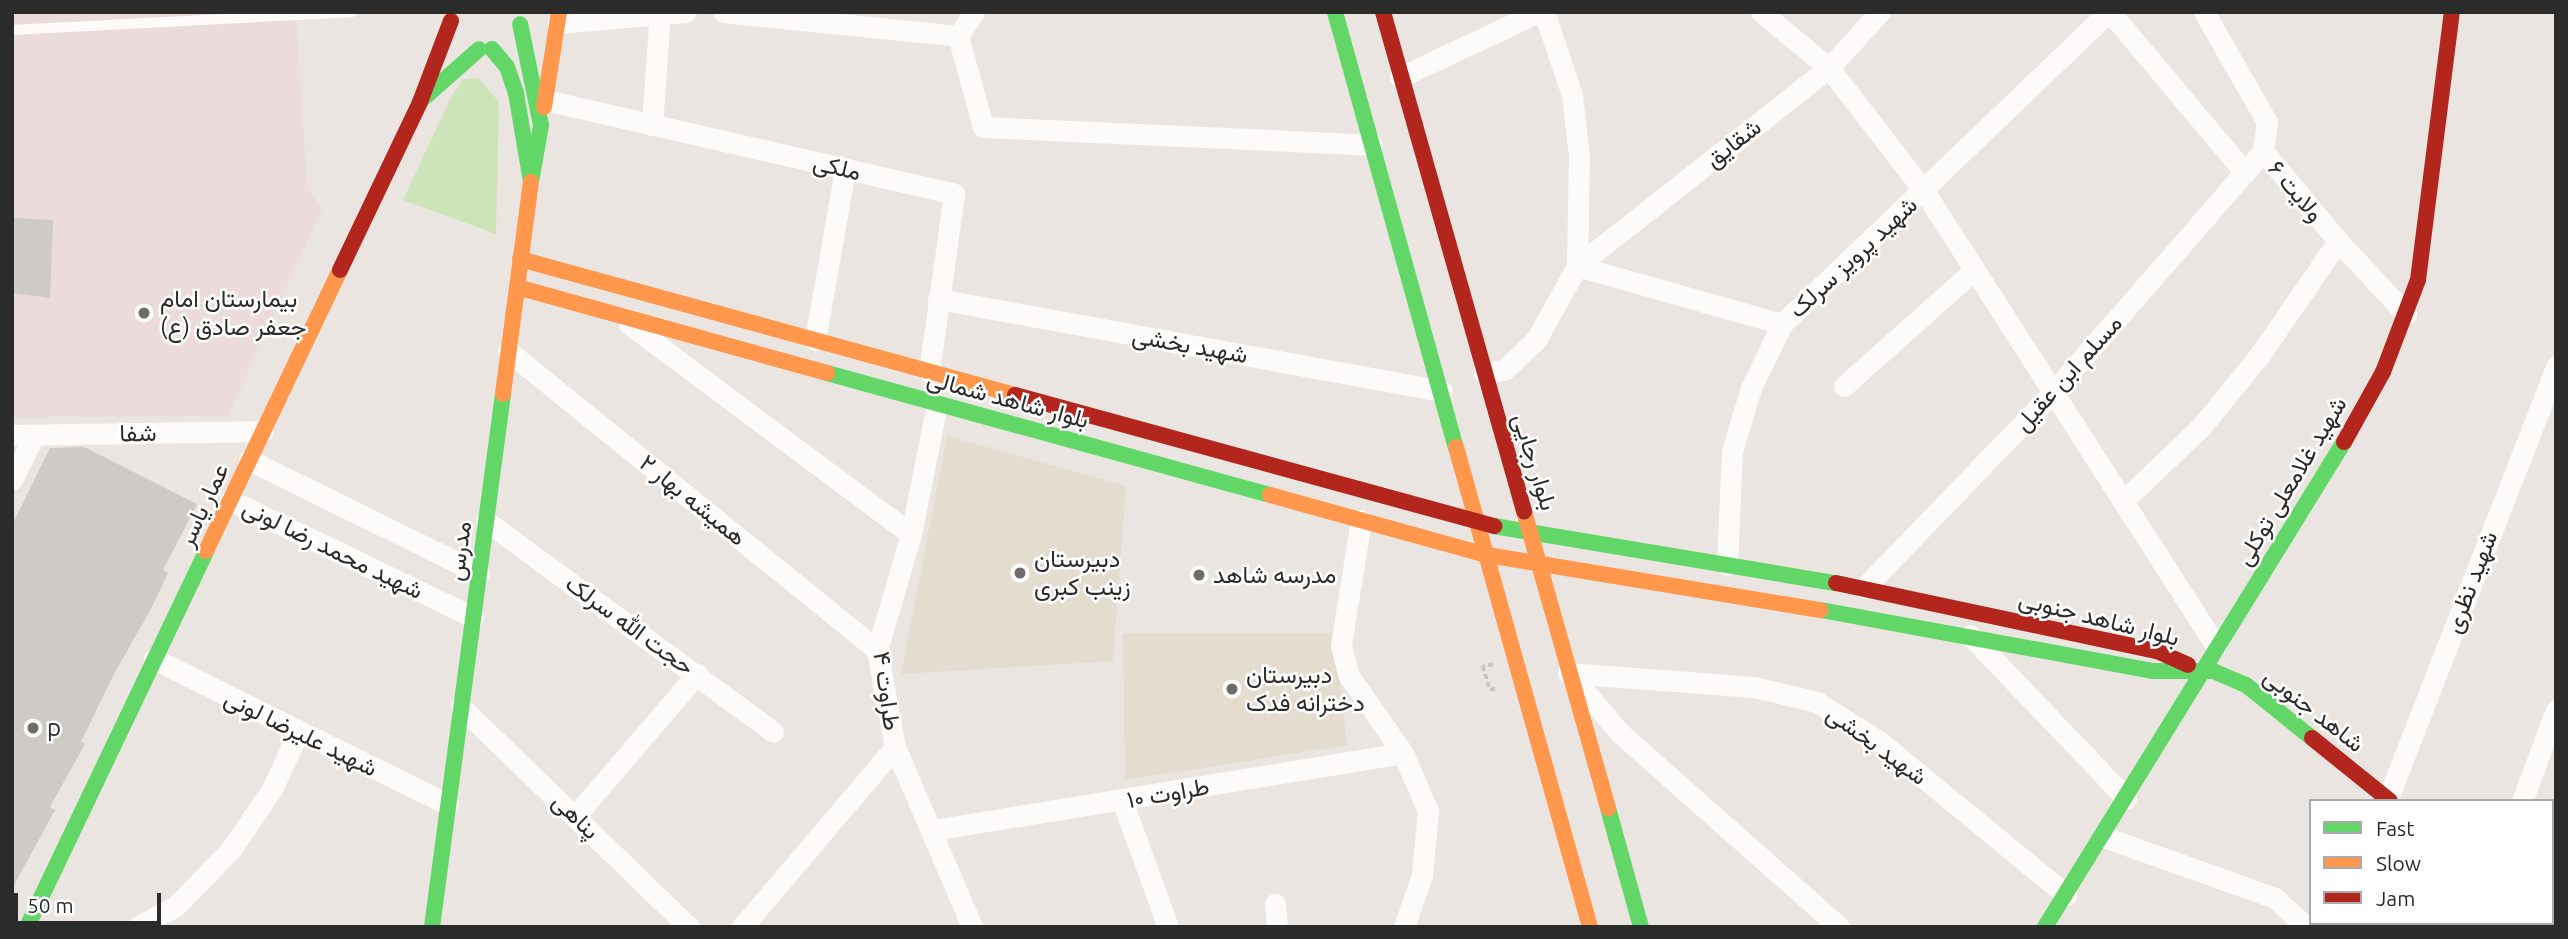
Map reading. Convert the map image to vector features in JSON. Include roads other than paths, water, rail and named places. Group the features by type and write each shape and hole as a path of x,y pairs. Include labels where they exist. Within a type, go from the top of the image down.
{"street":[{"path":"541,125 559,17 686,12"},
{"path":"723,12 843,19 958,36"},
{"path":"974,12 958,36 983,127 1372,145"},
{"path":"1335,12 1590,927"},
{"name":"بلوار رجایی","path":"1383,12 1484,373 1541,564 1568,673 1640,927"},
{"path":"1401,77 1542,12 1572,95 1579,156 1577,265 1536,340 1504,370 1484,373"},
{"path":"1761,12 1829,68 1924,191 2216,646"},
{"name":"شقایق","path":"1577,265 1829,68 1880,12"},
{"path":"2109,12 2245,173"},
{"name":"شهید پرویز سرلک","path":"1727,565 1732,451 1751,388 1782,324 2109,12"},
{"name":"ولایت ۶","path":"2204,12 2267,122 2263,151 2338,241 2406,314"},
{"name":"شهید غلامعلی توکلی","path":"2045,927 2104,836 2216,646 2333,462 2383,372 2418,280 2452,12"},
{"path":"652,125 660,13"},
{"name":"مدرس","path":"451,17 456,34 485,49 507,67 516,93 531,182"},
{"name":"عمار یاسر","path":"27,927 419,102 451,17"},
{"name":"مدرس","path":"432,927 520,259 541,125 520,18"},
{"name":"عمار یاسر","path":"419,102 485,49 514,36 520,18"},
{"name":"ملکی","path":"545,100 954,194 929,372"},
{"name":"مسلم ابن عقیل","path":"1864,588 2053,393 2263,151"},
{"path":"815,340 845,169"},
{"path":"2123,501 2201,427 2259,356 2338,241"},
{"name":"بلوار شاهد شمالی","path":"520,259 1478,523 1532,532"},
{"path":"1577,265 1782,324"},
{"path":"1844,386 1975,270"},
{"name":"بلوار شاهد شمالی","path":"517,287 1487,555 1541,564"},
{"name":"شهید بخشی","path":"938,299 1442,391"},
{"path":"618,315 911,534"},
{"name":"همیشه بهار ۲","path":"508,351 877,650"},
{"name":"شهید نظری","path":"2389,799 2556,366"},
{"name":"طراوت ۴","path":"937,404 911,534 877,650 895,747 933,830 972,927"},
{"name":"شفا","path":"12,435 263,431"},
{"path":"12,480 34,435"},
{"name":"شهید محمد رضا لونی","path":"249,460 479,573"},
{"name":"شهید محمد رضا لونی","path":"230,500 473,617"},
{"path":"1360,520 1341,645 1349,676 1403,753 1428,811 1422,875 1404,927"},
{"name":"حجت الله سرلک","path":"486,521 773,732"},
{"name":"بلوار شاهد جنوبی","path":"1532,532 1864,588 2157,651 2201,671"},
{"name":"بلوار شاهد جنوبی","path":"1541,564 1970,635 2153,671 2201,671"},
{"path":"1970,635 2126,798"},
{"name":"شهید علیرضا لونی","path":"154,659 298,733 448,804"},
{"name":"شاهد جنوبی","path":"2201,671 2213,671 2246,685 2389,799"},
{"path":"1568,673 1620,733 1839,927"},
{"name":"شهید بخشی","path":"1568,673 1754,687 1817,702 1880,742 2066,895"},
{"path":"576,816 697,674"},
{"name":"پناهی","path":"461,707 689,927"},
{"path":"2523,799 2556,710"},
{"path":"137,927 176,906 232,848 272,789 298,733"},
{"path":"742,927 895,747"},
{"name":"طراوت ۱۰","path":"933,830 1403,753"},
{"path":"1122,800 1168,927"},
{"path":"2104,836 2274,898 2306,927"},
{"path":"1275,904 1277,927"}],"lane":[{"path":"12,30 352,12"}],"place":[{"name":"بیمارستان امام جعفر صادق (ع)","path":"144,313"},
{"name":"دبیرستان زینب کبری","path":"1020,573"},
{"name":"مدرسه شاهد","path":"1199,575"},
{"name":"دبیرستان دخترانه فدک","path":"1232,689"},
{"name":"p","path":"33,728"}]}
